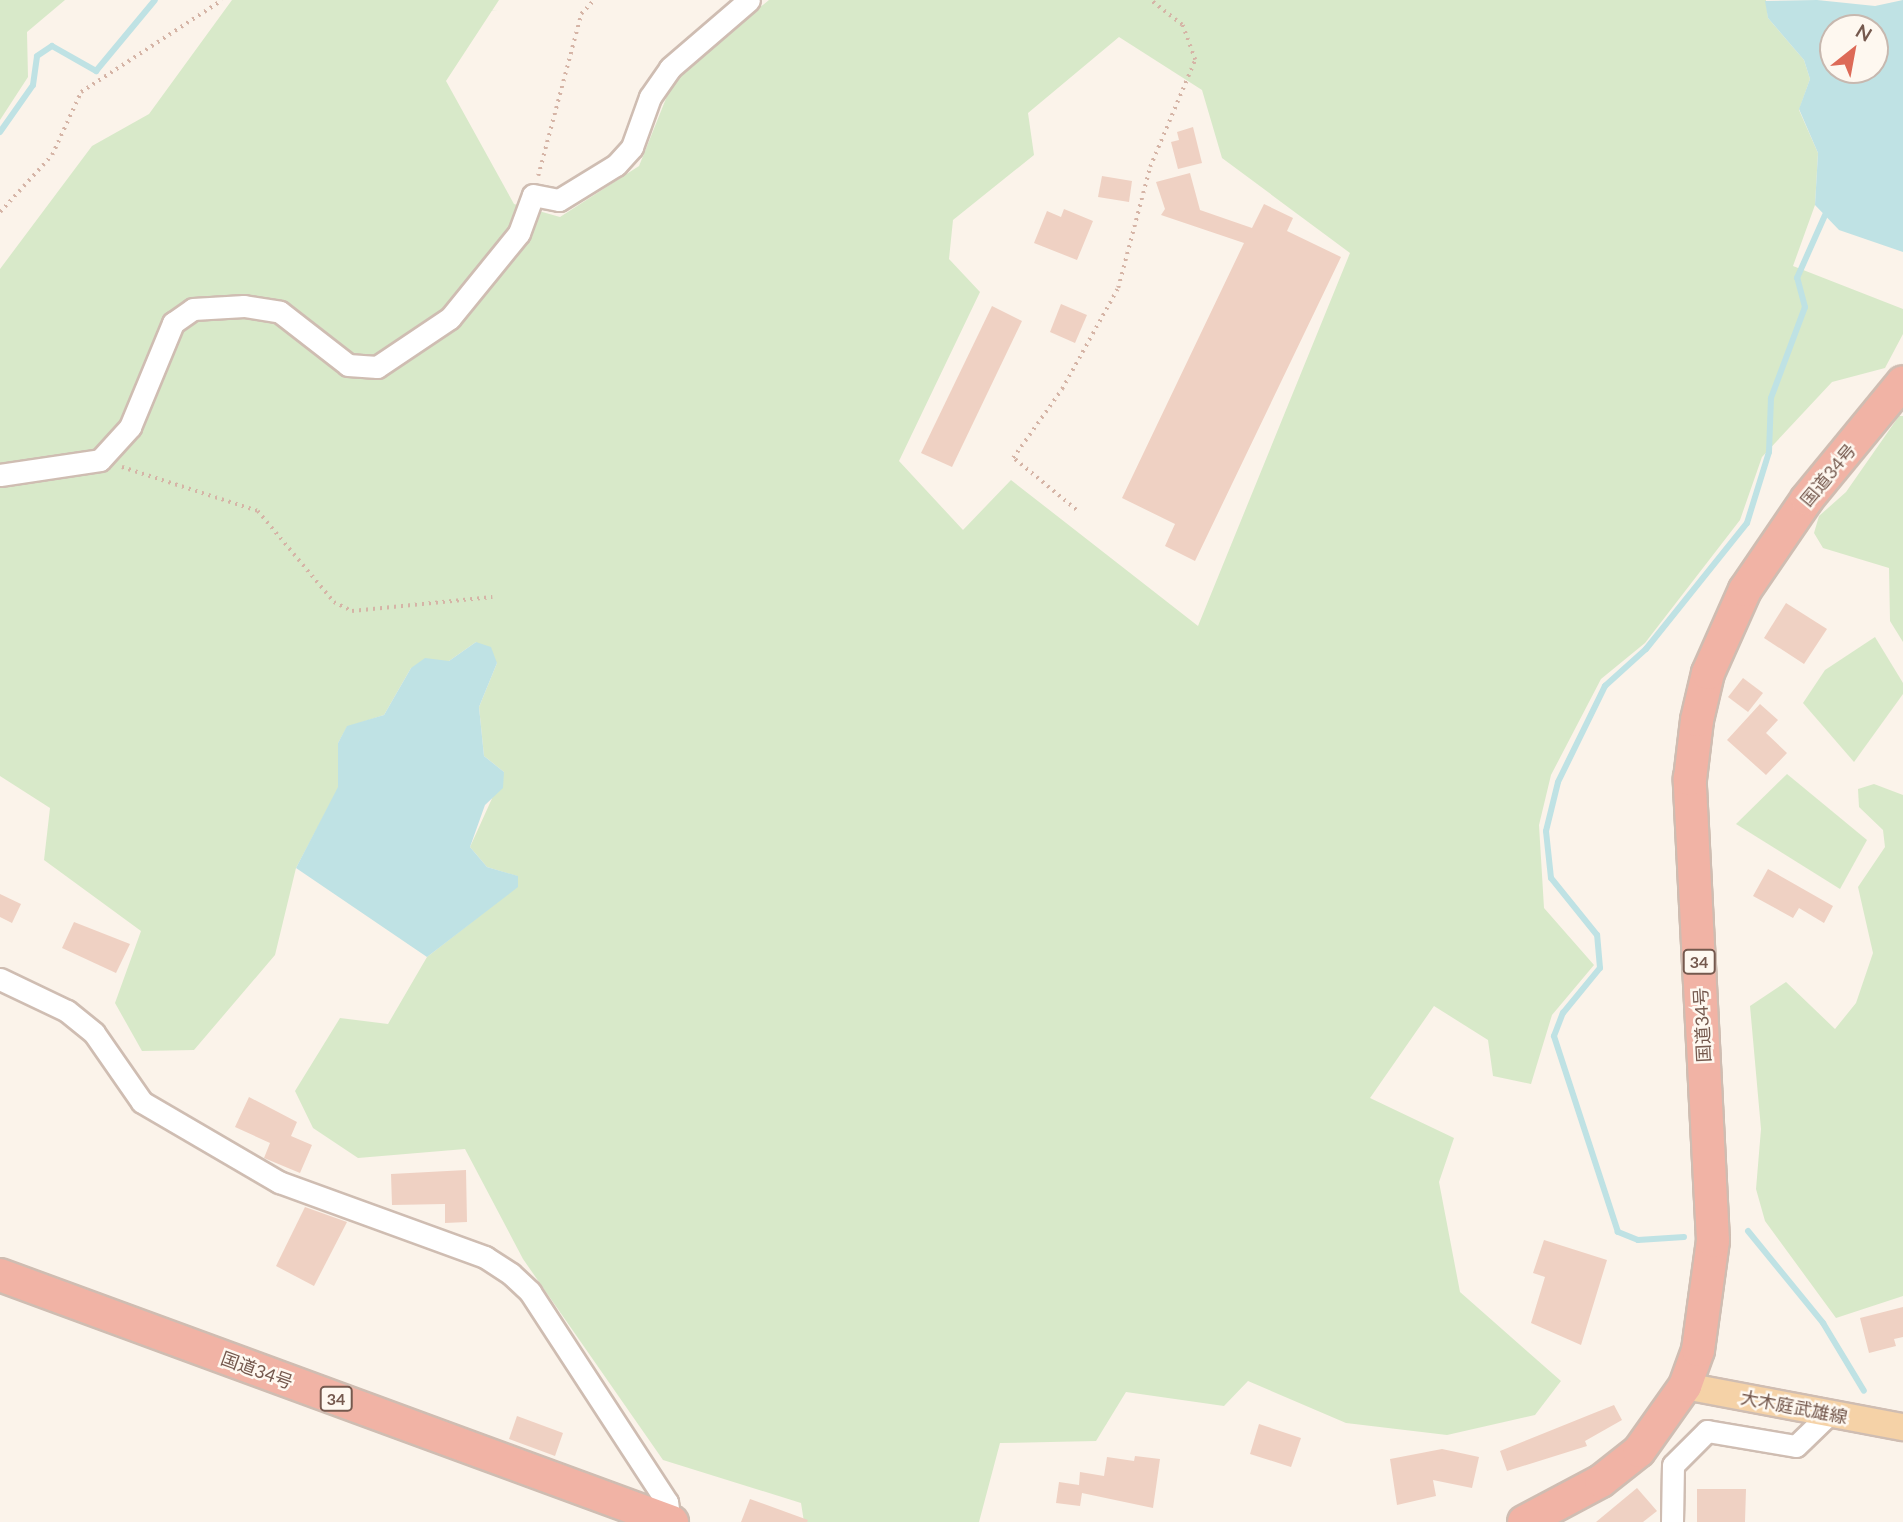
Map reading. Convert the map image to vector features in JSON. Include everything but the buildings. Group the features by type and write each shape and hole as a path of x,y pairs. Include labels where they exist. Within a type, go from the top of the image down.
{"highway":[{"name":"国道34号","path":"1524,1522 1601,1481 1639,1451 1685,1386 1707,1313 1713,1241 1690,779 1697,720 1708,673 1745,590 1807,499 1903,383"},
{"name":"国道34号","path":"0,1275 671,1522"}],"main road":[{"name":"大木庭武雄線","path":"1685,1386 1903,1427"}],"street":[{"path":"0,475 100,460 130,427 173,323 193,309 244,306 280,312 348,365 377,368 450,318 519,233 533,195 559,200 616,165 632,147 650,97 670,68 749,0"},
{"path":"0,979 66,1012 94,1033 142,1102 279,1182 485,1257 511,1274 530,1292 659,1490 671,1522"},
{"path":"1672,1522 1672,1465 1707,1431 1796,1446 1828,1415"}],"path":[{"path":"0,212 52,155 80,92 222,0"},
{"path":"533,195 581,14 594,0"},
{"path":"1076,510 1013,458 1062,389 1118,289 1150,167 1195,61 1182,25 1150,0"},
{"path":"100,460 258,512 334,602 352,611 492,597"}],"green space":[{"path":"0,0 65,0 27,32 28,77 0,120"},
{"path":"232,0 499,0 446,81 514,204 560,217 639,166 675,76 769,0 1766,0 1768,18 1804,60 1810,79 1799,110 1818,153 1815,205 1793,266 1903,309 1903,334 1885,368 1832,382 1762,457 1740,520 1645,643 1601,679 1551,775 1539,825 1544,908 1594,965 1552,1015 1531,1084 1493,1076 1488,1040 1434,1006 1370,1098 1454,1138 1439,1182 1460,1292 1561,1381 1535,1415 1447,1435 1346,1423 1248,1381 1224,1406 1126,1392 1096,1441 1000,1443 979,1522 804,1522 801,1503 663,1460 523,1259 465,1149 358,1158 313,1128 295,1091 340,1018 388,1024 427,957 518,886 517,876 487,867 470,847 504,772 484,756 479,707 497,663 476,642 449,661 411,668 384,715 347,727 338,743 339,787 296,868 275,955 194,1050 142,1051 115,1003 141,931 44,860 50,808 0,776 0,269 92,146 149,114","holes":["1119,37 1202,90 1222,158 1350,253 1198,626 1011,480 963,530 899,461 980,292 949,259 953,220 1034,155 1028,113"]},
{"path":"1899,416 1903,416 1903,642 1890,621 1889,568 1823,548 1814,533 1819,516 1846,492"},
{"path":"1875,637 1903,683 1903,694 1854,762 1803,703 1825,670"},
{"path":"1787,774 1867,840 1840,889 1736,824"},
{"path":"1874,784 1903,795 1903,1296 1836,1318 1765,1221 1756,1189 1761,1129 1750,1006 1786,982 1835,1029 1856,1003 1873,953 1858,887 1885,847 1883,830 1859,807 1858,789"}],"water":[{"path":"1817,0 1875,6 1903,0 1903,252 1839,230 1815,205 1818,153 1799,109 1810,79 1804,60 1768,18 1765,1"},
{"path":"476,642 491,647 497,663 479,707 484,756 504,772 503,788 485,805 470,847 487,867 518,876 518,887 427,957 296,868 338,787 338,743 347,726 384,715 411,668 425,658 449,661"}],"waterway":[{"path":"0,132 33,85 37,56 52,46 96,71 155,0"},
{"path":"1684,1237 1638,1240 1618,1232 1554,1036 1563,1013 1600,968 1597,935 1551,878 1546,831 1558,782 1605,686 1646,649 1747,523 1769,452 1771,398 1805,307 1797,278 1825,215"},
{"path":"1748,1231 1823,1323 1864,1391"}]}
